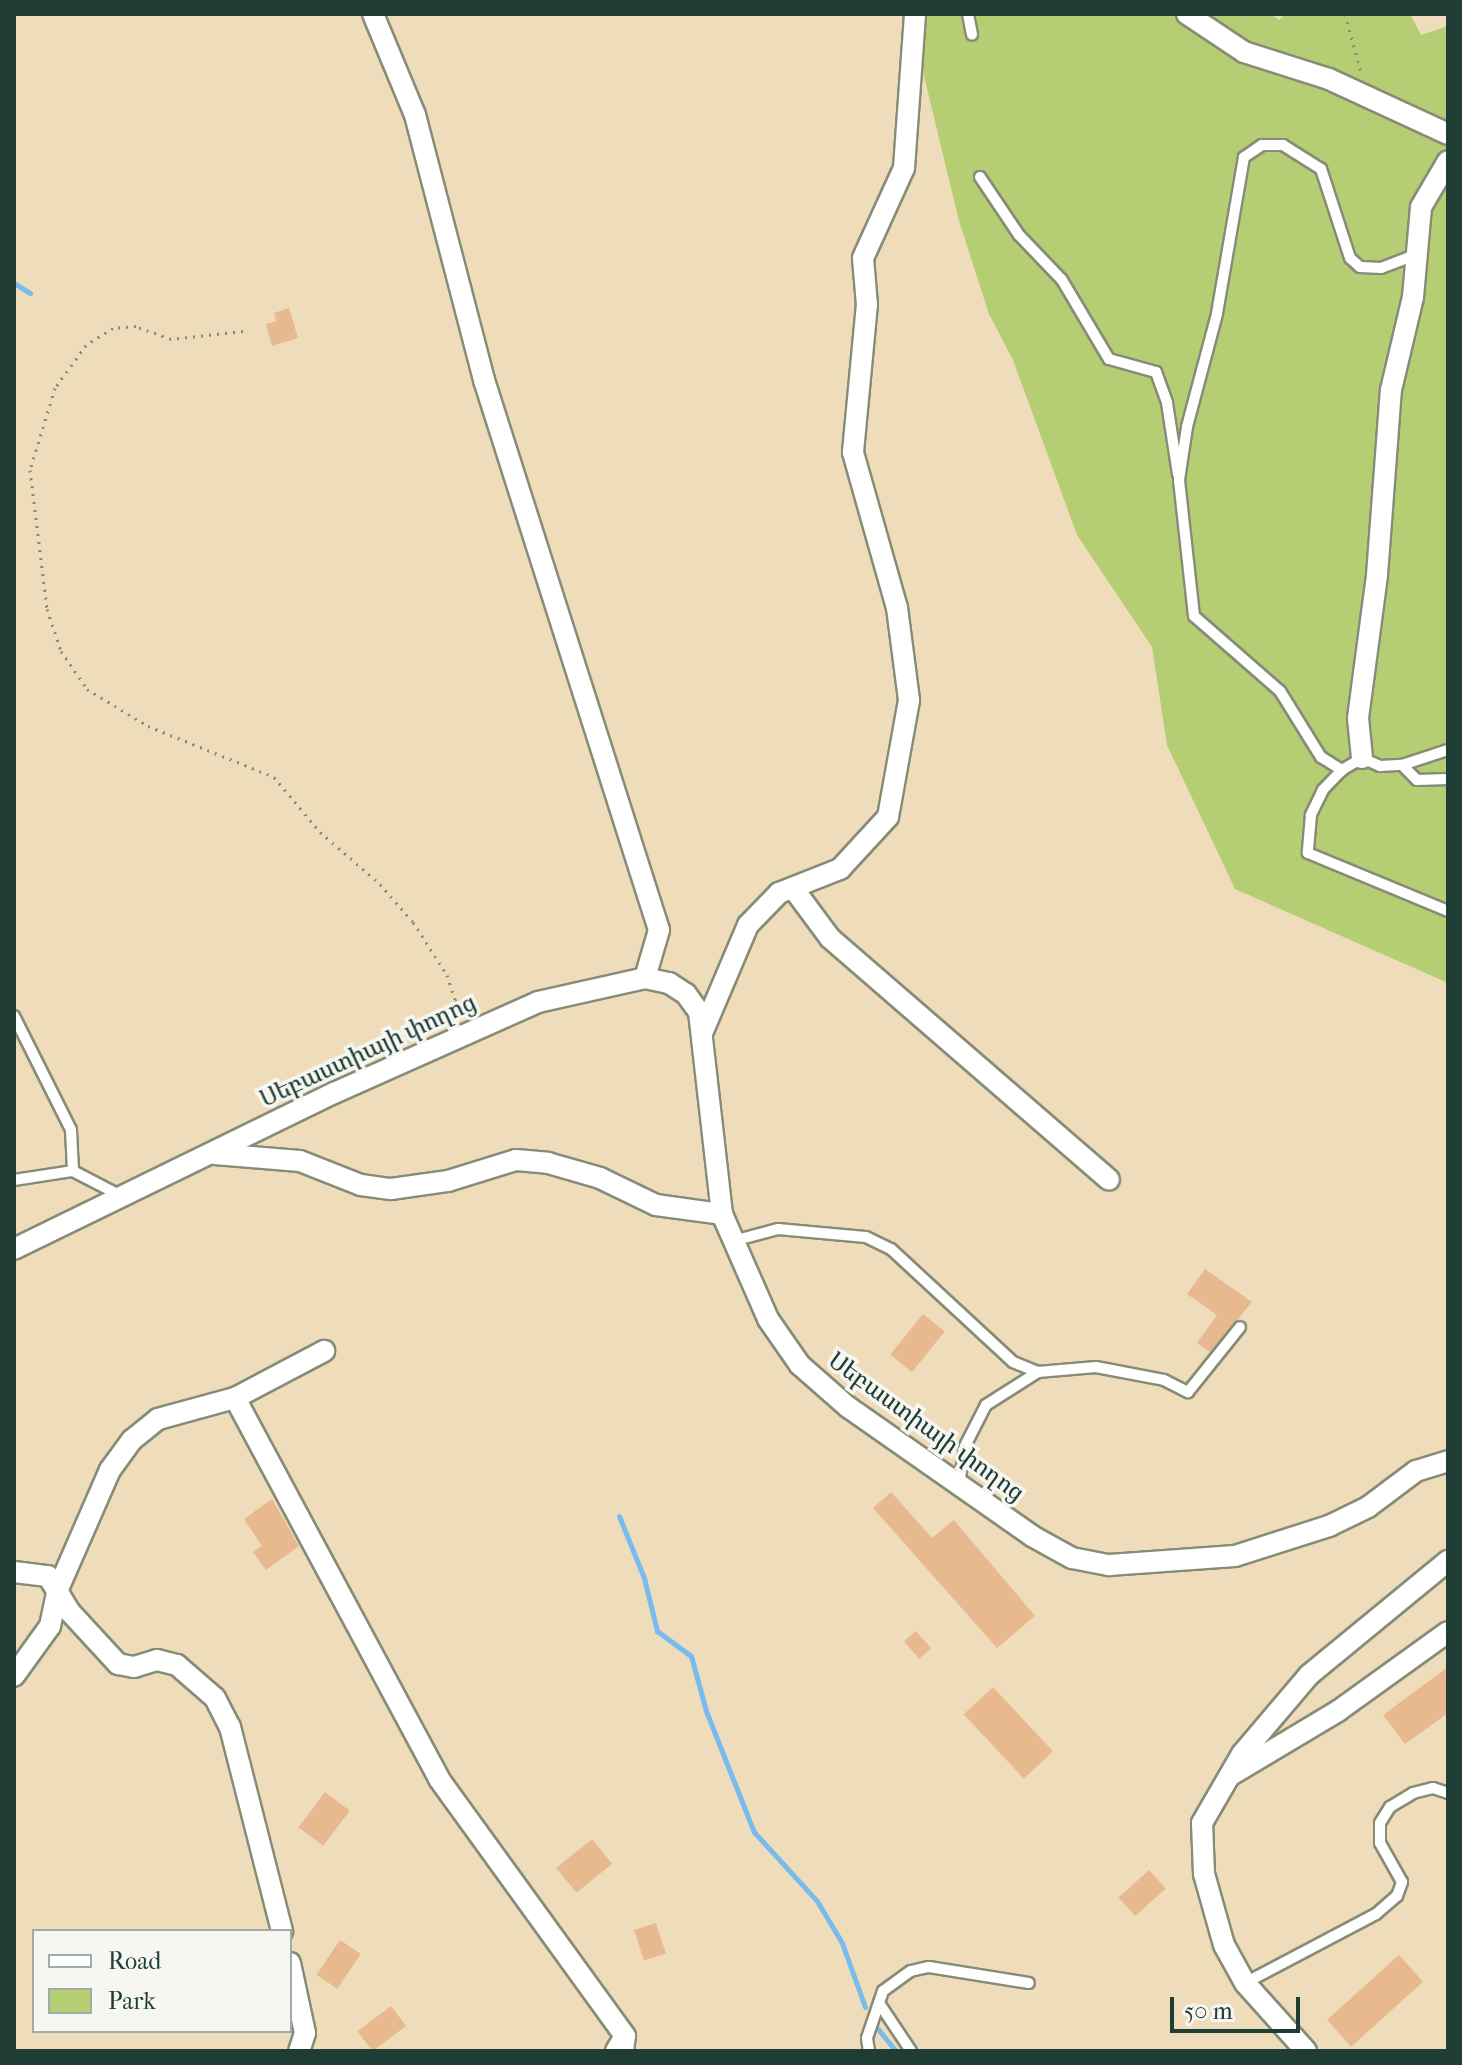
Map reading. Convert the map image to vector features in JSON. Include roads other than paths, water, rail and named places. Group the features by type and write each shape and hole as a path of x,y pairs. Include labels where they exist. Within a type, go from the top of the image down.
{"street":[{"path":"373,14 415,115 484,380 659,930 645,978"},
{"path":"703,1031 748,925 779,893 840,869 888,817 909,700 897,608 853,452 867,305 863,258 904,168 915,14"},
{"path":"1187,14 1244,52 1364,95 1448,134"},
{"path":"1362,758 1358,718 1377,575 1391,390 1413,297 1421,207 1448,161"},
{"path":"793,888 830,938 1109,1180"},
{"name":"Սեբաստիայի փողոց","path":"14,1249 207,1154 508,1015 569,993 645,978 669,983 686,994 703,1031 722,1214 768,1319 800,1365 848,1407 958,1486 1072,1558 1109,1565 1156,1564 1235,1556 1280,1546 1368,1507 1432,1462 1448,1461"},
{"path":"207,1154 300,1161 361,1185 391,1189 448,1181 516,1160 548,1163 600,1178 656,1205 722,1214"},
{"path":"14,1676 50,1626 58,1589 110,1470 132,1440 158,1419 235,1398 324,1351"},
{"path":"235,1398 439,1779 621,2046"},
{"path":"1306,2051 1245,1983 1215,1919 1201,1843 1202,1823 1225,1779 1309,1675 1448,1561"},
{"path":"14,1572 48,1576 70,1612 118,1664 134,1667 157,1660 177,1665 215,1698 230,1727 281,1929"},
{"path":"1225,1779 1338,1711 1448,1632"},
{"path":"292,1972 305,2033 299,2051"}],"lane":[{"path":"968,14 972,35"},
{"path":"1179,480 1187,427 1217,314 1244,157 1262,145 1283,145 1321,169 1330,181 1350,258 1360,267 1381,268 1415,255"},
{"path":"980,177 1019,235 1062,280 1109,359 1156,372 1167,403 1179,480 1194,616 1280,691 1321,757 1342,770"},
{"path":"1448,750 1402,765 1380,766 1362,758 1342,770 1323,790 1311,815 1308,853 1448,911"},
{"path":"1402,765 1417,780 1448,779"},
{"path":"14,1016 71,1130 73,1171"},
{"path":"14,1180 73,1171 121,1196"},
{"path":"733,1241 778,1229 866,1237 891,1249 1013,1362 1038,1372 1096,1367 1164,1380 1188,1392 1240,1327"},
{"path":"958,1486 965,1446 986,1405 1038,1372"},
{"path":"1245,1983 1376,1914 1397,1896 1402,1882 1380,1843 1380,1823 1390,1807 1413,1793 1433,1788 1448,1793"},
{"path":"869,2051 883,1991 911,1971 929,1967 1029,1983"},
{"path":"879,2003 911,2051"}],"waterway":[{"path":"14,283 30,293"},
{"path":"619,1516 644,1578 657,1631 691,1656 706,1711 754,1832 817,1901 842,1943 865,2007"},
{"path":"878,2029 896,2051"}]}
